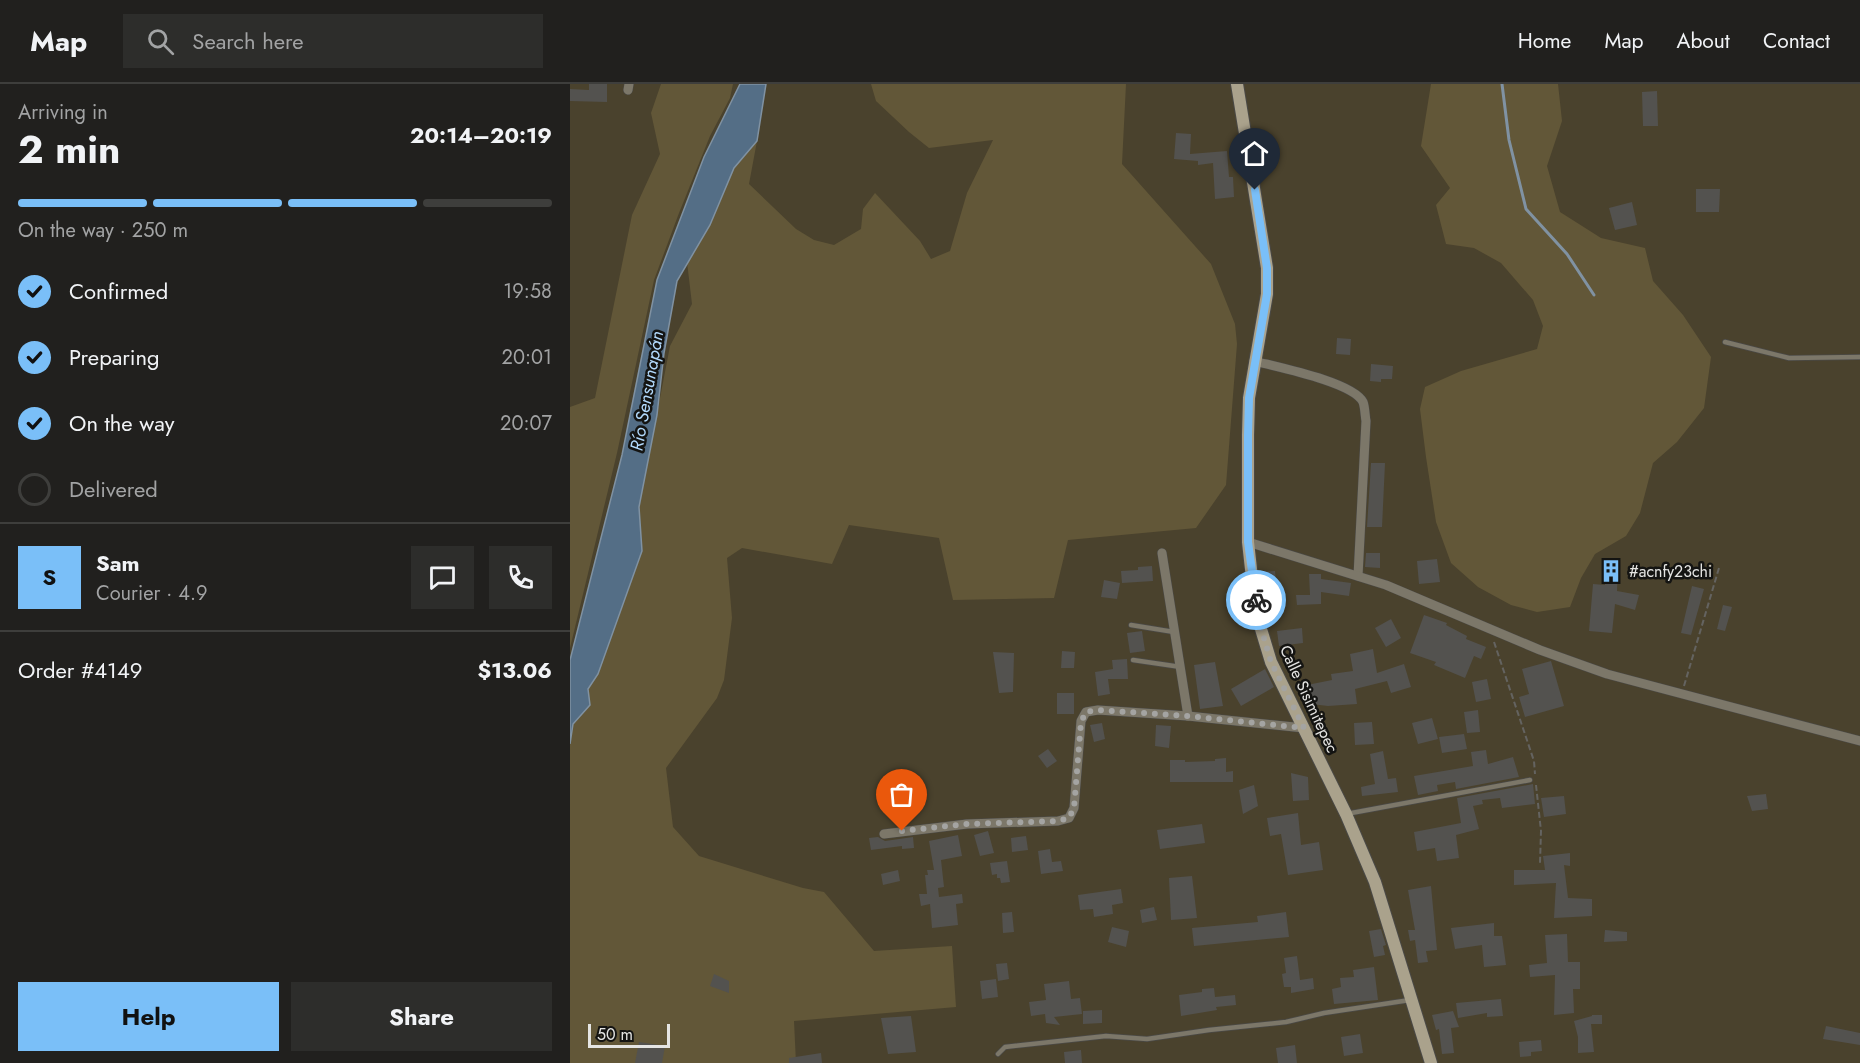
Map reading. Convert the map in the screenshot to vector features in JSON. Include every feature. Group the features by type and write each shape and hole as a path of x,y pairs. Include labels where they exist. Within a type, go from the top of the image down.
{"street":[{"name":"Calle Sisimitepec","path":"1237,84 1267,268 1267,294 1254,361 1248,426 1248,542 1261,628 1271,662 1346,814 1375,882 1431,1063"},
{"path":"1254,361 1337,384 1353,391 1363,402 1366,421 1358,576"},
{"path":"1248,542 1386,585 1607,674 1860,741"},
{"path":"1162,553 1188,716"},
{"path":"884,834 967,824 1058,821 1069,818 1074,808 1081,722 1086,712 1098,710 1188,716 1304,728"}],"lane":[{"path":"1725,342 1789,358 1860,357"},
{"path":"1131,625 1174,632"},
{"path":"1133,660 1181,667"},
{"path":"1346,814 1530,780"},
{"path":"998,1054 1005,1047 1106,1036 1147,1039 1286,1022 1324,1013 1413,1000"}],"path":[{"path":"1681,694 1719,568"},
{"path":"1489,628 1534,761 1541,831 1540,862"}],"shaded area":[{"path":"570,84 1860,84 1860,1063 570,1063"},
{"path":"661,84 733,84 730,98 710,136 654,280 617,453 570,648 570,407 595,398 632,215 660,154 651,113"},
{"path":"871,84 1126,84 1122,164 1211,264 1235,324 1237,344 1226,485 1196,528 1068,540 1054,598 953,600 939,538 849,525 832,564 742,548 727,558 732,618 724,680 717,698 666,768 673,827 699,856 803,888 824,892 874,951 952,946 956,1007 794,1021 796,1063 570,1063 570,744 573,724 590,705 588,689 598,674 642,551 639,507 670,346 692,304 687,262 710,225 734,168 757,141 749,184 796,229 814,240 834,245 861,229 863,209 875,193 920,241 931,259 950,251 967,193 993,140 929,148 876,101"},
{"path":"1431,84 1558,84 1562,121 1547,166 1560,212 1601,238 1645,248 1653,281 1683,315 1711,357 1704,408 1677,442 1653,463 1640,513 1626,536 1595,554 1581,578 1570,607 1537,612 1511,605 1478,587 1451,563 1436,522 1420,409 1425,387 1461,371 1537,349 1543,326 1533,300 1501,263 1474,248 1446,244 1436,205 1450,188 1421,146"}],"water":[{"name":"Río Sensunapán","path":"740,84 766,84 757,141 734,168 710,225 677,281 664,353 657,415 639,507 642,551 598,674 588,689 590,705 573,724 570,744 570,660 622,455 657,280 704,157"}],"building":[{"path":"589,84 607,84 607,102 570,101 570,89 589,90"},
{"path":"1657,91 1658,126 1643,126 1642,92"},
{"path":"1176,133 1191,134 1190,154 1227,151 1229,177 1233,177 1234,197 1215,199 1213,163 1198,165 1198,161 1174,159"},
{"path":"1696,189 1720,189 1719,212 1696,212"},
{"path":"1632,202 1637,225 1615,230 1609,208"},
{"path":"1337,338 1351,339 1350,355 1336,354"},
{"path":"1371,364 1393,366 1392,379 1381,379 1381,382 1370,381"},
{"path":"1371,463 1385,463 1382,527 1367,527"},
{"path":"1366,553 1380,553 1380,568 1365,567"},
{"path":"1437,559 1440,582 1419,584 1417,561"},
{"path":"1152,566 1153,581 1122,583 1121,571"},
{"path":"1604,567 1618,567 1617,591 1639,595 1635,610 1615,604 1612,633 1589,631 1593,584 1605,585"},
{"path":"1275,571 1277,589 1262,590 1260,572"},
{"path":"1309,574 1321,574 1321,579 1351,583 1349,596 1321,592 1321,604 1297,605 1296,595 1310,595"},
{"path":"1104,580 1120,583 1117,599 1101,597"},
{"path":"1692,586 1704,589 1691,635 1681,633"},
{"path":"1723,605 1732,607 1725,631 1717,629"},
{"path":"1424,615 1447,623 1446,625 1467,636 1466,639 1486,647 1481,659 1474,656 1465,678 1434,665 1436,662 1410,653"},
{"path":"1391,619 1401,638 1386,647 1375,628"},
{"path":"1302,628 1303,643 1279,646 1277,631"},
{"path":"1142,631 1145,651 1130,653 1127,633"},
{"path":"1373,649 1377,673 1404,664 1411,687 1391,693 1387,681 1355,689 1357,704 1328,706 1303,703 1297,687 1332,680 1331,674 1353,671 1350,654"},
{"path":"1062,651 1075,652 1074,668 1061,668"},
{"path":"993,652 1014,653 1013,692 999,693"},
{"path":"1127,659 1128,679 1108,679 1110,694 1098,696 1095,672 1113,669 1112,660"},
{"path":"1551,661 1564,706 1525,717 1519,697 1529,694 1522,669"},
{"path":"1215,662 1223,706 1200,709 1194,665"},
{"path":"1265,669 1274,687 1241,706 1231,689"},
{"path":"1487,679 1491,699 1476,702 1472,682"},
{"path":"1057,693 1074,693 1074,714 1057,714"},
{"path":"1478,710 1480,732 1467,733 1464,712"},
{"path":"1432,718 1438,739 1418,744 1412,723"},
{"path":"1372,722 1374,744 1355,745 1354,723"},
{"path":"1102,723 1105,739 1094,742 1090,725"},
{"path":"1156,725 1171,726 1169,748 1155,746"},
{"path":"1464,734 1467,749 1442,753 1439,737"},
{"path":"1048,749 1057,761 1047,768 1038,756"},
{"path":"1486,750 1488,764 1513,757 1519,777 1456,789 1455,782 1437,785 1438,791 1418,795 1414,776 1473,766 1471,752"},
{"path":"1383,751 1388,779 1396,778 1398,792 1362,796 1361,787 1375,784 1370,754"},
{"path":"1226,758 1226,772 1233,771 1233,782 1170,782 1170,760 1215,761 1215,759"},
{"path":"1291,773 1308,777 1309,800 1293,801"},
{"path":"1533,784 1535,804 1502,808 1500,798 1482,800 1483,804 1473,806 1479,829 1456,835 1459,858 1437,861 1435,848 1417,851 1414,832 1461,823 1457,798"},
{"path":"1254,785 1258,806 1243,814 1239,790"},
{"path":"1766,794 1768,809 1752,811 1747,796"},
{"path":"1564,796 1566,814 1544,817 1541,798"},
{"path":"1298,813 1301,845 1319,842 1323,870 1288,875 1281,834 1270,836 1267,818"},
{"path":"1202,824 1205,843 1160,849 1157,830"},
{"path":"988,831 994,853 980,856 974,835"},
{"path":"958,835 962,856 941,860 944,887 938,888 939,897 962,894 963,903 956,904 958,925 932,928 930,904 921,906 919,894 927,894 925,875 928,875 927,870 934,870 929,841"},
{"path":"1026,836 1028,850 1012,852 1011,838"},
{"path":"878,837 885,841 913,837 914,848 902,849 902,846 871,850 869,838"},
{"path":"1050,849 1052,862 1061,861 1063,871 1041,874 1038,851"},
{"path":"1570,853 1570,866 1564,865 1568,898 1592,899 1592,916 1554,918 1556,883 1514,885 1514,870 1545,870 1543,856"},
{"path":"1007,861 1010,882 1001,883 997,874 992,875 990,863"},
{"path":"898,870 900,881 883,885 881,874"},
{"path":"1192,876 1197,918 1171,920 1169,878"},
{"path":"1431,886 1437,950 1426,951 1428,962 1418,963 1415,940 1410,941 1408,930 1415,930 1408,890"},
{"path":"1121,889 1123,903 1112,905 1113,914 1094,917 1093,909 1080,910 1078,895"},
{"path":"1154,907 1157,920 1142,923 1140,910"},
{"path":"1012,912 1014,932 1003,933 1002,913"},
{"path":"1286,912 1289,937 1194,946 1192,928 1258,922 1257,916"},
{"path":"1494,923 1494,936 1502,936 1506,965 1484,967 1482,945 1455,949 1451,928"},
{"path":"1112,927 1129,931 1126,947 1108,942"},
{"path":"1381,929 1386,945 1383,946 1385,955 1374,957 1369,931"},
{"path":"1605,930 1627,932 1627,941 1604,942"},
{"path":"1567,934 1568,962 1580,962 1580,989 1573,989 1574,1013 1554,1015 1555,975 1530,977 1529,965 1547,963 1545,935"},
{"path":"1297,956 1300,980 1313,978 1314,989 1291,993 1291,987 1284,987 1282,974 1286,973 1284,958"},
{"path":"1007,963 1009,979 998,981 996,964"},
{"path":"1374,967 1378,1000 1334,1004 1332,989 1341,987 1340,978 1354,977 1353,970"},
{"path":"714,974 729,981 729,993 710,986"},
{"path":"996,979 998,997 982,999 980,981"},
{"path":"1069,981 1071,999 1080,998 1082,1014 1054,1017 1060,1025 1046,1023 1045,1014 1031,1016 1029,1002 1046,1000 1044,984"},
{"path":"1214,988 1215,997 1235,995 1236,1005 1216,1007 1217,1010 1181,1016 1179,995"},
{"path":"1501,999 1503,1016 1487,1017 1487,1013 1458,1018 1456,1003"},
{"path":"1102,1010 1102,1023 1083,1024 1083,1011"},
{"path":"1453,1011 1459,1027 1451,1028 1454,1053 1442,1054 1439,1029 1436,1030 1432,1015"},
{"path":"1592,1015 1602,1015 1602,1024 1591,1024 1594,1052 1578,1053 1578,1037 1574,1021"},
{"path":"911,1016 916,1052 888,1054 881,1018"},
{"path":"1826,1026 1860,1033 1860,1045 1823,1039"},
{"path":"1360,1034 1363,1053 1344,1056 1341,1037"},
{"path":"1541,1040 1542,1051 1531,1052 1531,1056 1520,1057 1519,1042"},
{"path":"639,1042 665,1046 662,1063 635,1063"},
{"path":"1295,1045 1297,1063 1278,1063 1276,1048"},
{"path":"1081,1050 1082,1063 1065,1063 1064,1052"},
{"path":"821,1053 822,1063 789,1063 789,1058"}],"waterway":[{"path":"1502,84 1509,140 1526,209 1567,254 1594,295"}],"way so far":[{"path":"902,831 997,822 1058,821 1069,818 1074,808 1081,722 1086,712 1098,710 1188,716 1304,728 1271,662 1256,600"}],"place":[{"name":"#acnfy23chi","path":"1611,571"}],"route":[{"path":"1255,190 1267,268 1267,294 1249,398 1248,542 1256,600"}]}
